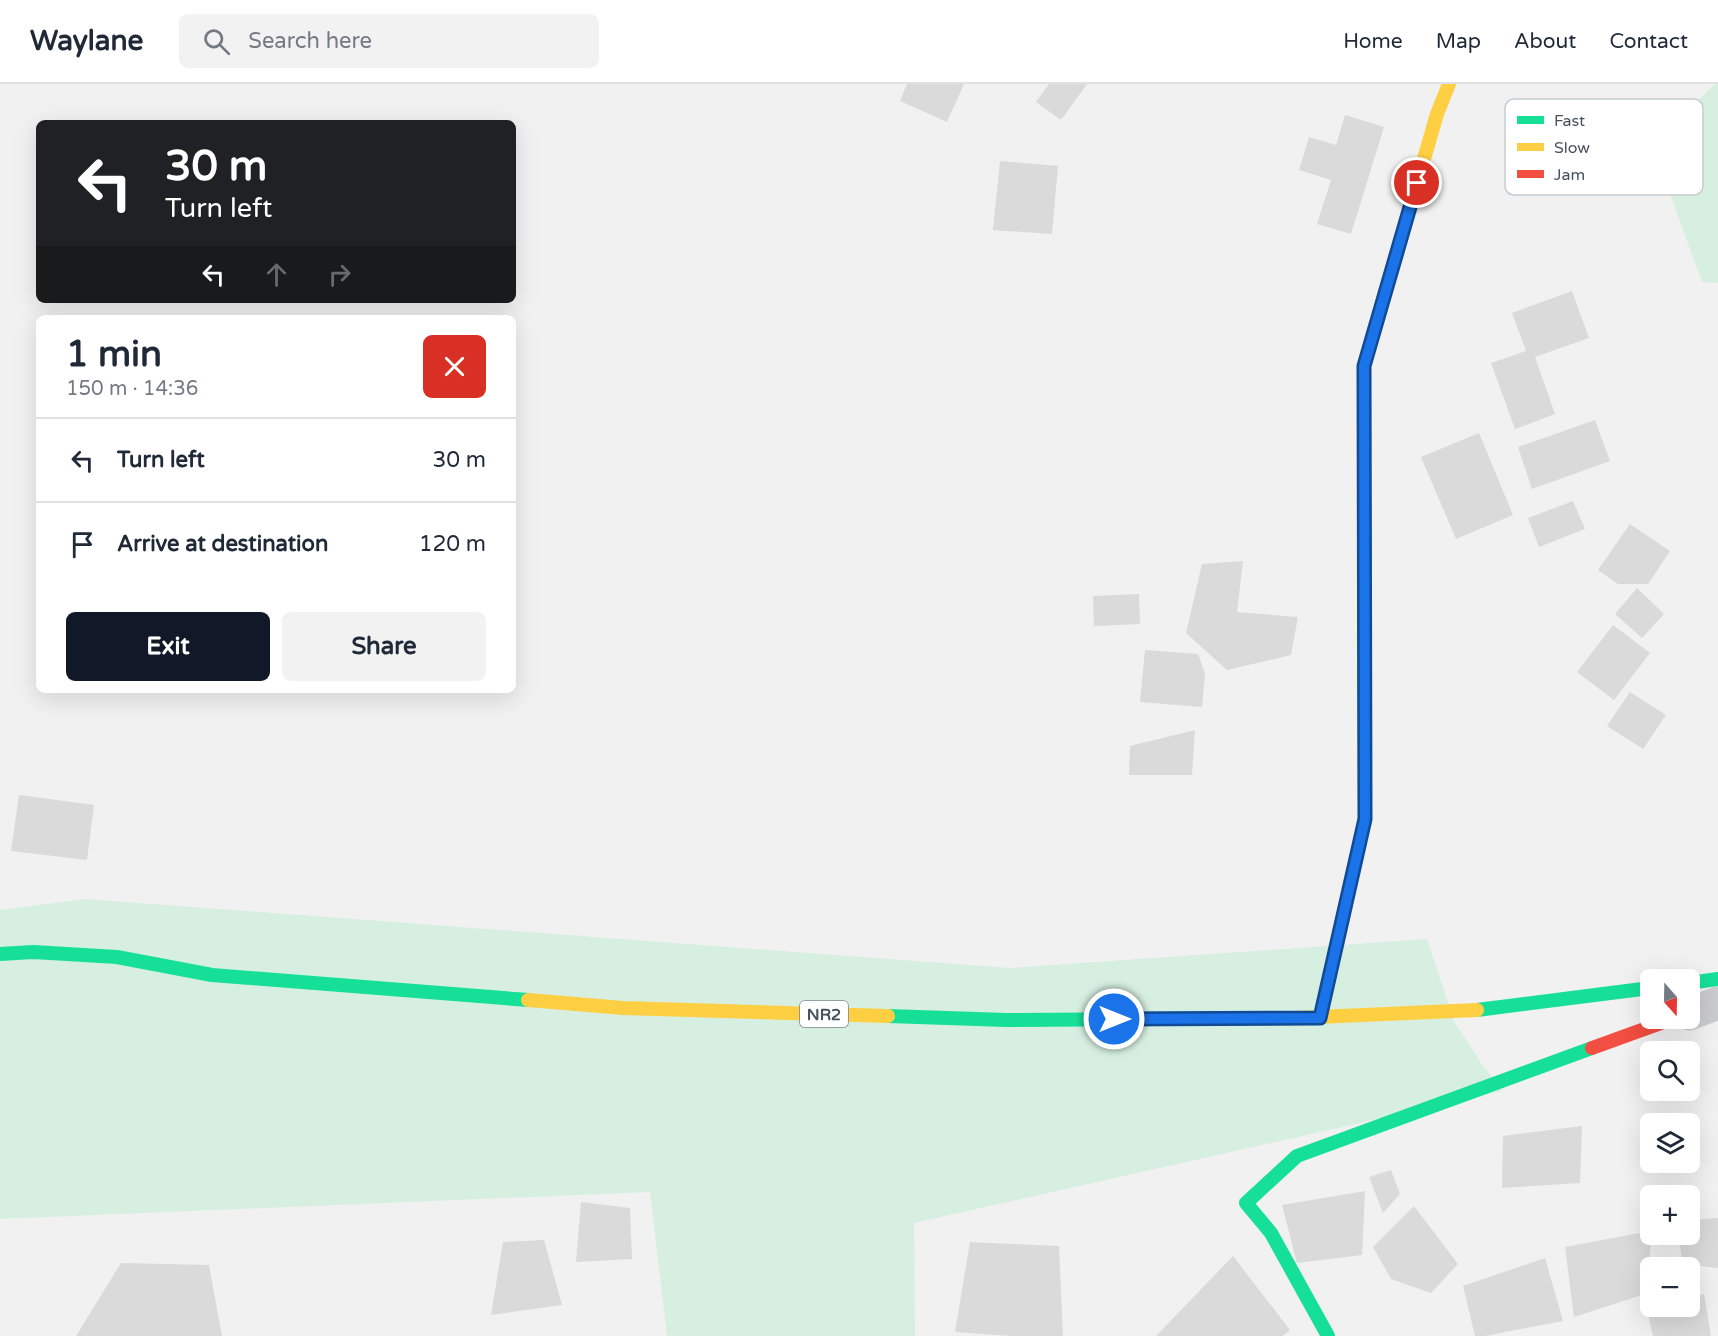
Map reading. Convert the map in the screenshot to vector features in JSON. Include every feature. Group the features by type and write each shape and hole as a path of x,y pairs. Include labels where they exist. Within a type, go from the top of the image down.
{"main road":[{"path":"1320,1018 1365,819 1364,366 1437,114 1449,84"},
{"name":"NR2","path":"0,954 33,952 117,957 212,975 623,1008 1006,1020 1320,1018 1474,1010 1640,989"},
{"path":"1700,982 1718,980"},
{"path":"1328,1336 1271,1233 1246,1203 1297,1156 1645,1029"}],"street":[{"path":"1700,1010 1718,1003"}],"green space":[{"path":"1715,84 1718,84 1718,283 1702,282 1670,195 1703,195 1703,99 1700,99"},
{"path":"85,899 1010,968 1427,939 1454,1021 1481,1063 1503,1091 914,1223 915,1336 667,1336 650,1192 0,1219 0,910"}],"building":[{"path":"907,84 964,84 947,122 900,101"},
{"path":"1049,84 1087,84 1061,120 1036,102"},
{"path":"1345,115 1384,127 1351,234 1317,224 1331,180 1299,170 1309,137 1336,145"},
{"path":"1000,161 1058,166 1052,234 993,230"},
{"path":"1572,291 1589,338 1535,357 1555,414 1515,429 1491,363 1526,351 1512,313"},
{"path":"1595,420 1610,461 1532,489 1518,447"},
{"path":"1479,433 1513,515 1456,539 1421,457"},
{"path":"1573,501 1585,529 1539,547 1528,518"},
{"path":"1630,524 1670,551 1648,584 1618,584 1598,570"},
{"path":"1243,561 1237,612 1298,617 1291,655 1227,670 1186,633 1202,564"},
{"path":"1637,588 1664,614 1642,638 1615,614"},
{"path":"1139,594 1140,624 1094,626 1093,596"},
{"path":"1613,625 1650,653 1614,700 1577,672"},
{"path":"1145,650 1198,654 1205,674 1202,707 1140,702"},
{"path":"1630,692 1666,715 1643,749 1607,726"},
{"path":"1195,730 1192,775 1129,775 1130,746"},
{"path":"19,795 94,805 87,860 11,851"},
{"path":"1582,1126 1580,1183 1502,1188 1503,1136"},
{"path":"1391,1170 1400,1194 1383,1213 1369,1177"},
{"path":"1365,1191 1362,1255 1297,1263 1282,1205"},
{"path":"581,1202 630,1208 632,1259 576,1262"},
{"path":"1414,1206 1458,1264 1431,1293 1391,1279 1373,1247"},
{"path":"1718,1218 1718,1268 1700,1266 1700,1257 1682,1257 1680,1245 1700,1245 1700,1219"},
{"path":"1640,1233 1640,1245 1650,1245 1650,1257 1640,1257 1640,1296 1574,1317 1565,1247"},
{"path":"544,1240 562,1305 491,1315 503,1242"},
{"path":"970,1242 1059,1246 1063,1336 1011,1336 955,1332"},
{"path":"1233,1256 1290,1330 1283,1336 1156,1336"},
{"path":"1545,1258 1563,1321 1475,1336 1463,1286"},
{"path":"121,1263 209,1265 222,1336 76,1336"},
{"path":"1704,1294 1711,1336 1653,1336 1649,1317 1700,1317 1700,1295"}],"traffic: fast":[{"path":"1362,832 1365,819 1364,466"},
{"path":"0,954 33,952 117,957 212,975 528,1000"},
{"path":"1700,981 1718,979"},
{"path":"1477,1010 1640,989"},
{"path":"888,1016 1006,1020 1295,1018"},
{"path":"1328,1336 1271,1233 1246,1203 1297,1156 1592,1048"}],"traffic: slow":[{"path":"1406,221 1437,114 1449,84"},
{"path":"1320,1018 1362,832"},
{"path":"528,1000 623,1008 888,1016"},
{"path":"1295,1018 1477,1010"}],"traffic: jam":[{"path":"1364,466 1364,366 1406,221"},
{"path":"1592,1048 1645,1029"}],"route":[{"path":"1114,1019 1320,1018 1365,819 1364,366 1417,183"}]}
